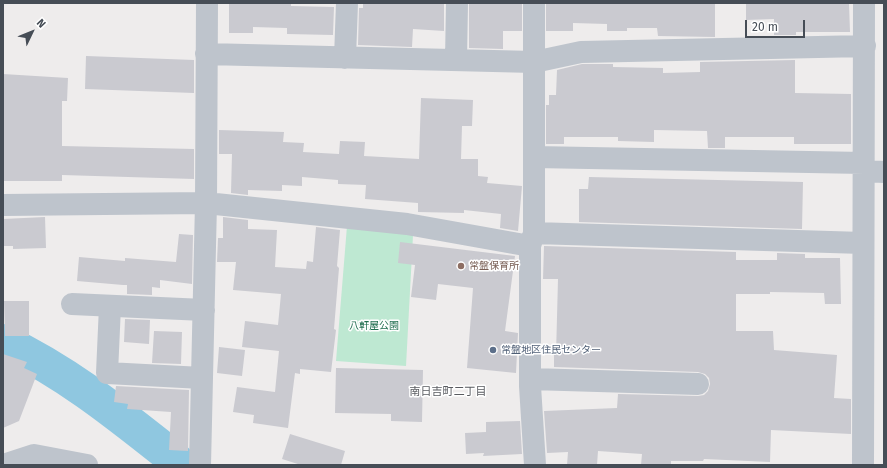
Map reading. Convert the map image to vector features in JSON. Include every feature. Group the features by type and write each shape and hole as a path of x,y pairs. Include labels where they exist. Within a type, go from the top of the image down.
{"street":[{"path":"200,465 206,202 207,3"},
{"path":"345,58 347,3"},
{"path":"456,60 457,3"},
{"path":"534,3 534,157 531,379 535,465"},
{"path":"863,465 863,243 870,169 871,41 864,3"},
{"path":"206,54 534,62 581,52 871,41"},
{"path":"534,157 870,169"},
{"path":"3,205 206,202 532,239 863,243"},
{"path":"72,304 204,310"},
{"path":"110,306 107,373 202,378"},
{"path":"531,379 698,384"},
{"path":"3,465 34,455 87,465"}],"green space":[{"name":"八軒屋公園","path":"347,226 413,235 406,366 336,361"}],"building":[{"path":"229,3 291,3 291,6 334,7 333,35 287,34 287,28 253,27 253,33 229,33"},
{"path":"363,3 444,3 444,31 413,29 412,47 358,45 359,8 363,8"},
{"path":"469,3 522,3 522,31 503,31 503,49 469,48"},
{"path":"546,3 715,3 715,37 658,36 657,28 627,28 627,31 607,31 607,24 573,23 573,31 546,31"},
{"path":"746,3 849,3 850,32 796,32 796,35 774,35 774,19 746,20"},
{"path":"86,56 194,60 194,93 85,89"},
{"path":"795,60 795,93 851,94 851,144 794,144 794,137 725,137 725,148 708,148 707,131 654,130 654,142 618,141 618,137 564,137 564,144 546,144 546,105 549,105 549,95 556,95 557,70 582,64 613,64 613,67 663,68 663,73 700,72 700,62"},
{"path":"3,74 68,78 67,101 62,101 62,146 194,149 194,179 62,175 62,181 3,181"},
{"path":"421,98 473,100 472,126 462,126 461,159 478,159 478,176 488,177 487,183 522,186 518,231 500,228 501,214 464,210 464,213 418,212 418,203 365,199 366,185 338,184 338,180 302,177 302,186 282,185 282,191 248,190 248,195 231,193 232,154 219,154 219,130 284,132 283,142 304,143 303,152 339,154 340,141 365,142 364,156 419,159"},
{"path":"589,177 803,182 802,229 579,222 579,189 588,189"},
{"path":"45,217 46,248 13,249 13,246 3,246 3,219"},
{"path":"223,217 248,220 248,229 277,230 275,267 306,269 307,261 313,262 316,227 340,230 337,266 339,268 334,329 336,330 331,372 300,369 300,374 295,373 288,428 253,423 254,415 233,412 237,387 275,392 279,351 242,347 245,321 278,325 281,294 233,290 236,262 217,262 218,238 223,238"},
{"path":"179,234 193,235 192,284 160,280 160,288 152,287 152,295 127,294 127,285 77,281 79,257 125,261 125,258 176,262"},
{"path":"400,242 515,256 505,331 518,333 516,373 467,368 473,288 438,284 436,300 411,297 415,265 398,263"},
{"path":"544,246 736,252 736,260 777,260 777,253 805,254 805,258 840,258 841,304 825,304 824,293 770,292 770,294 736,294 736,331 773,331 774,350 837,355 834,398 851,399 851,434 771,430 770,462 704,459 703,461 671,461 671,465 641,465 642,454 598,451 597,465 567,465 568,452 547,453 544,411 617,408 618,394 698,396 704,395 708,391 710,384 709,378 705,374 698,372 554,367 554,355 556,355 558,279 543,279"},
{"path":"4,301 29,301 29,336 5,336"},
{"path":"125,319 150,320 149,344 124,342"},
{"path":"154,331 182,332 181,364 152,363"},
{"path":"219,347 245,350 242,376 217,373"},
{"path":"3,354 27,362 24,368 37,374 19,421 3,428"},
{"path":"336,368 423,370 422,422 391,421 391,414 335,413"},
{"path":"116,386 189,390 188,451 169,450 171,412 127,409 128,404 114,402"},
{"path":"520,421 522,454 483,456 484,453 466,454 465,433 486,432 486,422"},
{"path":"290,434 345,451 341,465 301,465 282,459"}],"waterway":[{"path":"3,342 26,353 69,379 110,408 170,455 180,465"}],"place":[{"name":"常盤保育所","path":"461,266"},
{"name":"常盤地区住民センター","path":"493,350"}],"district":[{"name":"南日吉町二丁目","path":"448,392"}]}
